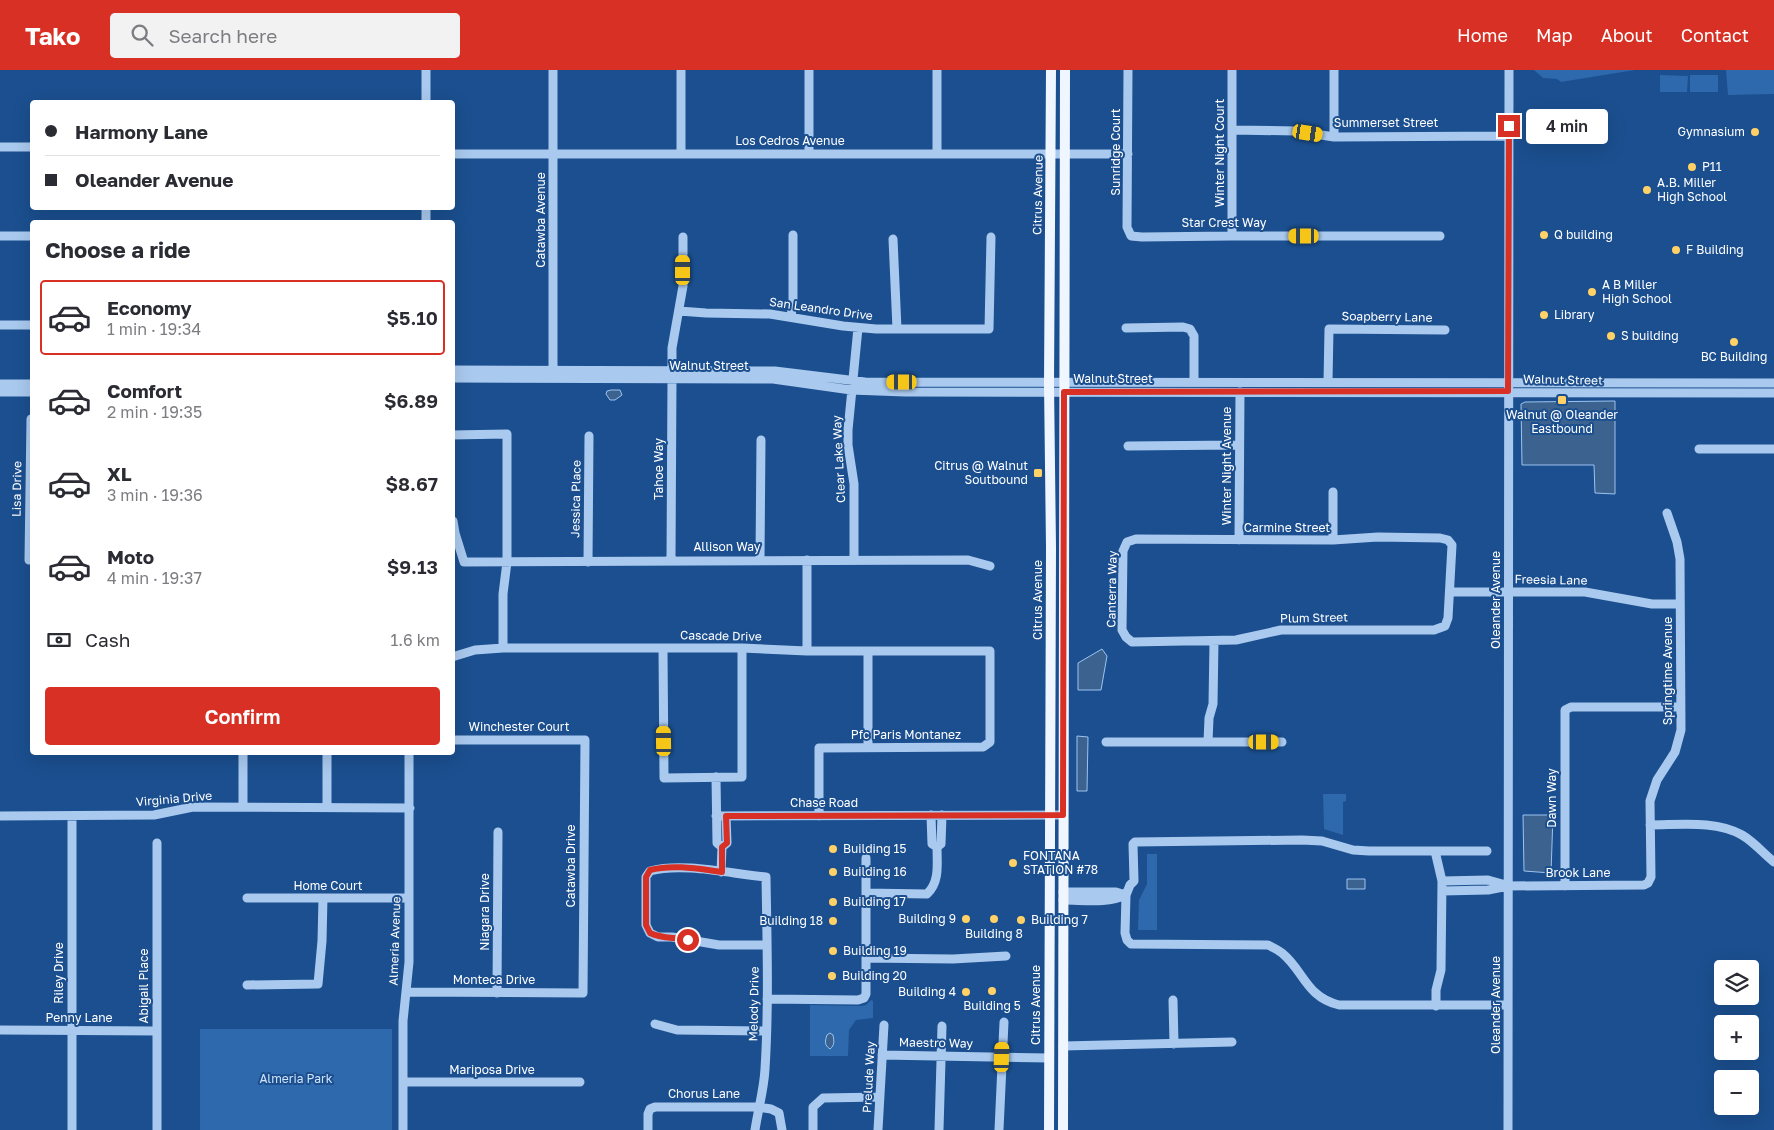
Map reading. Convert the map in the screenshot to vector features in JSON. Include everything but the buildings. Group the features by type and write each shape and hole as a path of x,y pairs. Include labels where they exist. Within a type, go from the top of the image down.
{"main road":[{"name":"Citrus Avenue","path":"1048,1130 1051,70"},
{"name":"Citrus Avenue","path":"1063,1130 1065,70"}],"street":[{"path":"426,70 426,100"},
{"name":"Catawba Avenue","path":"553,370 554,70"},
{"path":"682,70 682,154"},
{"path":"809,70 809,154"},
{"path":"937,70 937,153"},
{"name":"Sunridge Court","path":"1128,70 1127,227 1129,234"},
{"name":"Winter Night Court","path":"1232,70 1232,236"},
{"path":"1334,70 1334,136"},
{"name":"Oleander Avenue","path":"1508,1130 1509,70"},
{"name":"Summerset Street","path":"1232,130 1296,131 1334,136 1509,136"},
{"path":"0,147 30,147"},
{"name":"Los Cedros Avenue","path":"455,154 1128,154"},
{"name":"Star Crest Way","path":"1129,234 1142,237 1440,236"},
{"path":"791,317 793,302 793,235"},
{"path":"0,236 30,236"},
{"name":"Tahoe Way","path":"671,560 672,348 683,286 683,237"},
{"name":"San Leandro Drive","path":"679,311 706,314 770,314 858,328 989,329 991,237"},
{"path":"893,239 897,329"},
{"path":"0,325 30,325"},
{"path":"1126,328 1183,327 1190,329 1194,336 1194,382"},
{"name":"Clear Lake Way","path":"854,560 854,484 848,438 858,328"},
{"name":"Soapberry Lane","path":"1328,382 1329,329 1445,330"},
{"name":"Walnut Street","path":"455,370 553,370 672,374"},
{"name":"Walnut Street","path":"455,378 775,371 852,386 1064,387 1240,392 1774,383"},
{"name":"Walnut Street","path":"1064,387 1194,382 1328,382 1667,394 1774,393"},
{"path":"0,384 30,384"},
{"path":"0,392 30,392"},
{"name":"Winter Night Avenue","path":"1239,540 1240,392"},
{"path":"455,435 507,434 508,562 503,594 503,648"},
{"name":"Jessica Place","path":"588,562 589,436"},
{"path":"760,560 761,440"},
{"path":"1128,446 1239,445"},
{"path":"1699,449 1774,449"},
{"path":"1333,492 1333,540"},
{"name":"Springtime Avenue","path":"1648,883 1651,876 1650,802 1661,774 1675,752 1681,730 1680,559 1677,542 1667,513"},
{"name":"Allison Way","path":"455,533 464,562 968,560 990,566"},
{"name":"Carmine Street","path":"1127,542 1136,539 1333,540 1378,537 1440,538 1448,540 1452,545 1450,592"},
{"name":"Canterra Way","path":"1126,637 1122,630 1123,551 1127,542"},
{"path":"807,560 807,651"},
{"name":"Freesia Lane","path":"1450,592 1585,592 1652,604 1680,604"},
{"name":"Plum Street","path":"1126,637 1132,642 1236,640 1281,630 1434,630 1445,626 1448,618 1450,592"},
{"path":"1208,742 1209,718 1214,704 1214,640"},
{"name":"Cascade Drive","path":"455,656 475,650 503,648 990,651 990,742"},
{"path":"663,648 664,778 742,777 742,648"},
{"path":"868,651 868,747"},
{"name":"Dawn Way","path":"1565,886 1565,710 1571,707 1680,707"},
{"name":"Winchester Court","path":"455,740 585,740"},
{"name":"Catawba Drive","path":"583,993 585,740"},
{"name":"Pfc Paris Montanez","path":"819,816 819,748 983,747 990,742"},
{"path":"1106,742 1282,742"},
{"path":"243,755 243,807"},
{"path":"327,755 327,808"},
{"name":"Almeria Avenue","path":"403,1130 403,1021 409,962 409,755"},
{"path":"716,777 717,843 722,847"},
{"name":"Virginia Drive","path":"0,816 154,815 193,807 410,808"},
{"name":"Chase Road","path":"716,816 1063,815"},
{"name":"Riley Drive","path":"72,816 72,1130"},
{"path":"722,847 727,843 726,816"},
{"path":"866,893 926,894 934,888 936,879 936,850 932,844 931,816"},
{"path":"936,850 941,844 942,816"},
{"path":"1650,825 1725,828 1742,835 1774,862"},
{"name":"Niagara Drive","path":"498,832 498,993"},
{"path":"1487,851 1368,851 1353,850 1322,841 1302,840 1135,842 1134,881 1126,895 1125,933 1127,940 1131,944 1268,945 1282,953 1312,991 1329,1003 1339,1006 1508,1005"},
{"name":"Abigail Place","path":"157,843 157,1130"},
{"path":"722,847 722,872 693,868 659,868 650,870 646,877 646,925 650,933 658,937 672,937 719,945 767,945"},
{"path":"1435,851 1442,880 1441,970 1436,990 1436,1006"},
{"path":"767,999 858,1000 864,998 866,994 866,858"},
{"name":"Melody Drive","path":"722,872 766,877 767,999 765,1071 755,1130"},
{"path":"1442,880 1488,880 1508,886"},
{"path":"1474,880 1474,890"},
{"name":"Brook Lane","path":"1508,886 1644,885 1648,883"},
{"path":"1442,890 1488,890 1508,886"},
{"path":"1063,896 1117,900 1126,895"},
{"name":"Home Court","path":"246,898 409,898"},
{"path":"247,985 318,984 323,898"},
{"path":"866,958 953,959 1006,956"},
{"name":"Monteca Drive","path":"406,992 583,993"},
{"path":"1173,1000 1174,1044"},
{"path":"999,1130 1004,1022"},
{"path":"655,1024 677,1030 766,1031"},
{"name":"Prelude Way","path":"878,1130 884,1025"},
{"path":"940,1130 942,1026"},
{"name":"Penny Lane","path":"0,1030 157,1031"},
{"path":"1063,1046 1232,1042"},
{"name":"Maestro Way","path":"882,1055 1049,1058"},
{"name":"Mariposa Drive","path":"403,1082 580,1082"},
{"path":"813,1130 813,1108 822,1098 880,1097"},
{"name":"Chorus Lane","path":"648,1130 648,1114 650,1109 655,1107 758,1107 772,1108 779,1113 782,1130"}],"green space":[{"path":"1534,70 1635,70 1561,82 1557,79 1543,78"},
{"path":"1726,70 1774,70 1774,94 1728,95"},
{"path":"1660,75 1688,76 1687,92 1660,92"},
{"path":"1690,75 1718,75 1718,92 1690,92"},
{"path":"1323,794 1346,794 1346,801 1343,802 1343,835 1324,829"},
{"path":"1147,854 1157,854 1157,930 1138,930 1139,900 1147,884"},
{"path":"871,1000 873,1001 873,1018 856,1020 849,1030 848,1056 810,1056 810,1005 861,1006 866,1005"},
{"name":"Almeria Park","path":"200,1029 392,1029 392,1130 200,1130"}],"shaded area":[{"path":"620,390 622,395 615,400 610,400 606,394 607,391"},
{"path":"1615,401 1615,494 1595,493 1594,465 1522,465 1521,404 1525,402"},
{"path":"1102,649 1107,656 1101,690 1078,690 1078,663"},
{"path":"1077,736 1088,737 1087,791 1077,791"},
{"path":"1523,815 1553,815 1551,873 1524,871"},
{"path":"1347,879 1365,879 1365,889 1347,889"},
{"path":"830,1033 833,1035 834,1041 830,1049 825,1041"}],"place":[{"name":"Gymnasium","path":"1755,132"},
{"name":"P11","path":"1692,167"},
{"name":"A.B. Miller High School","path":"1647,190"},
{"name":"Q building","path":"1544,235"},
{"name":"F Building","path":"1676,250"},
{"name":"A B Miller High School","path":"1592,292"},
{"name":"Library","path":"1544,315"},
{"name":"S building","path":"1611,336"},
{"name":"BC Building","path":"1734,342"},
{"name":"Walnut @ Oleander Eastbound","path":"1562,400"},
{"name":"Citrus @ Walnut Soutbound","path":"1038,473"},
{"name":"Building 15","path":"833,849"},
{"name":"FONTANA STATION #78","path":"1013,863"},
{"name":"Building 16","path":"833,872"},
{"name":"Building 17","path":"833,902"},
{"name":"Building 9","path":"966,919"},
{"name":"Building 8","path":"994,919"},
{"name":"Building 7","path":"1021,920"},
{"name":"Building 18","path":"833,921"},
{"name":"Building 19","path":"833,951"},
{"name":"Building 20","path":"832,976"},
{"name":"Building 5","path":"992,991"},
{"name":"Building 4","path":"966,992"}],"route":[{"path":"688,940 658,937 650,933 646,925 646,877 650,870 659,868 693,868 722,872 722,847 727,843 726,816 1063,815 1064,392 1508,391 1509,126"}]}
